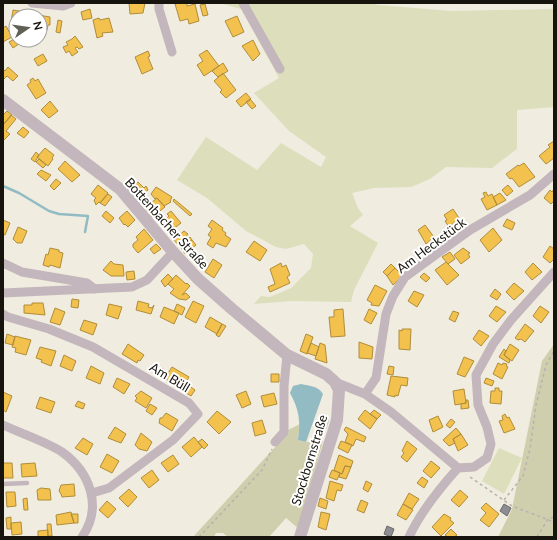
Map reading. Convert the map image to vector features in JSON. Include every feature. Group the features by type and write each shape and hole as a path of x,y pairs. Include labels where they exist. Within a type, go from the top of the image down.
{"street":[{"path":"32,3 63,6 71,3"},
{"path":"159,3 159,9 172,52"},
{"path":"243,3 280,69"},
{"name":"Bottenbacher Straße","path":"3,100 120,189 173,252 198,279 287,355 326,374 337,386 365,394 392,412 458,468"},
{"name":"Am Heckstück","path":"365,394 376,378 386,314 393,296 406,277 470,230 530,195 554,174"},
{"path":"3,292 132,287 147,280 173,252"},
{"path":"3,263 22,272 87,283 95,289"},
{"path":"409,537 415,525 440,488 458,468 474,467 487,458 491,444 487,427 478,405 476,375 493,344 511,320 554,272"},
{"name":"Am Büll","path":"3,314 8,317 49,329 93,347 189,403 198,414 173,440 160,450 109,488 92,493"},
{"path":"275,442 284,432 284,386 287,355"},
{"name":"Stockbornstraße","path":"300,537 338,420 337,386"},
{"path":"3,425 61,452 80,469 92,493 93,510 90,526 82,537"}],"lane":[{"path":"3,484 28,482"}],"path":[{"path":"504,500 523,476 530,449 538,398 546,365 554,351"},
{"path":"199,537 262,470 275,442"},
{"path":"458,468 512,506 554,522"},
{"path":"537,537 548,519 554,517"}],"green space":[{"path":"220,3 373,3 378,5 451,11 554,9 554,107 517,110 517,149 492,168 446,167 430,179 411,187 374,188 352,193 358,208 363,215 350,226 378,243 354,290 351,302 291,301 254,304 261,296 270,297 291,288 311,268 313,254 304,244 286,249 276,247 246,231 207,198 177,180 206,137 257,170 281,143 321,167 326,157 289,131 254,93 279,78 241,9"},
{"path":"554,344 554,537 498,537 512,509 542,361"},
{"path":"300,424 298,440 306,442 323,441 299,529 286,518 269,537 228,537 223,533 216,533 214,537 193,537 276,446 284,432"},
{"path":"499,448 522,458 504,494 482,481"}],"water":[{"path":"301,384 316,388 323,394 306,442 298,440 298,416 290,393 293,386"}],"building: Homes":[{"path":"129,3 145,3 143,13 130,14"},
{"path":"187,3 187,6 195,4 199,21 189,24 188,19 180,21 175,4"},
{"path":"205,4 208,15 203,16 200,5"},
{"path":"90,9 92,18 83,20 81,12"},
{"path":"237,16 244,32 233,37 225,21"},
{"path":"48,17 50,17 50,25 48,25"},
{"path":"99,18 100,20 109,18 113,32 102,33 103,36 97,38 93,20"},
{"path":"58,20 62,21 60,33 56,32"},
{"path":"6,26 8,30 8,39 3,42 3,28"},
{"path":"75,36 83,47 79,49 77,47 75,48 78,52 72,56 69,51 66,53 63,47 68,45 66,42"},
{"path":"253,40 260,54 253,61 242,46"},
{"path":"207,50 219,66 204,76 197,65 203,61 199,55"},
{"path":"148,51 150,56 148,57 153,69 142,74 135,57"},
{"path":"43,54 47,61 38,66 34,59"},
{"path":"223,63 228,71 218,77 212,71"},
{"path":"8,67 18,76 13,81 7,76 3,80 3,69 5,71"},
{"path":"223,73 236,90 226,98 220,92 222,90 214,81"},
{"path":"33,78 35,81 38,79 46,93 36,99 27,85"},
{"path":"246,93 251,99 241,107 236,101"},
{"path":"250,99 256,106 252,109 246,102"},
{"path":"50,101 58,111 49,118 41,110"},
{"path":"7,111 12,115 3,125 3,115"},
{"path":"11,115 16,119 6,131 10,134 3,141 3,125"},
{"path":"23,127 29,132 24,138 17,133"},
{"path":"554,141 554,158 546,164 539,156 550,147 548,145"},
{"path":"45,148 54,155 48,166 37,157"},
{"path":"36,152 39,155 35,162 31,159"},
{"path":"39,159 46,165 43,168 36,162"},
{"path":"65,161 80,175 72,182 58,169"},
{"path":"524,163 535,177 519,187 512,178 510,179 506,174 518,165 519,166"},
{"path":"41,170 51,175 46,181 37,174"},
{"path":"56,179 61,183 54,190 50,186"},
{"path":"138,182 144,188 146,186 148,190 138,198 131,188"},
{"path":"98,185 108,193 100,203 99,202 96,205 94,200 96,198 91,194"},
{"path":"508,185 513,191 507,196 502,190"},
{"path":"156,187 172,197 171,202 164,206 157,198 155,199 151,194"},
{"path":"554,189 554,201 551,204 544,198 550,190 552,192"},
{"path":"486,192 488,196 492,194 497,205 487,210 481,199 485,197 483,193"},
{"path":"500,193 506,200 497,205 493,197"},
{"path":"108,194 112,197 105,206 100,203"},
{"path":"157,198 165,207 152,217 145,208"},
{"path":"174,199 192,214 190,216 173,201"},
{"path":"453,209 459,218 449,227 445,221 447,220 444,215"},
{"path":"106,211 114,218 110,223 102,216"},
{"path":"127,211 135,220 128,227 125,224 124,225 119,218"},
{"path":"171,211 181,223 168,233 162,225 166,222 165,220 169,216 167,214"},
{"path":"507,219 515,223 512,230 503,226"},
{"path":"3,220 10,223 5,235 3,234"},
{"path":"212,220 223,228 222,230 226,233 225,235 231,239 226,247 216,243 213,248 207,244 211,237 208,235 212,229 208,226"},
{"path":"425,225 434,237 426,244 418,230"},
{"path":"18,227 27,231 22,243 17,243 13,239"},
{"path":"493,228 502,240 489,252 480,240"},
{"path":"144,229 153,240 138,253 133,247 133,244 138,240 136,237"},
{"path":"184,231 188,234 185,238 187,240 190,237 192,240 182,249 174,240"},
{"path":"192,240 196,245 185,254 182,249"},
{"path":"254,241 267,250 260,261 246,252"},
{"path":"156,244 161,249 154,254 150,249"},
{"path":"550,246 554,249 554,259 550,263 543,257"},
{"path":"50,248 59,250 59,252 63,253 60,268 50,265 49,267 43,265 46,254 48,255"},
{"path":"463,248 470,253 468,254 470,257 461,264 454,255"},
{"path":"450,252 455,259 448,264 442,257"},
{"path":"213,259 222,265 214,278 205,272"},
{"path":"111,261 114,264 123,265 124,276 111,276 103,270"},
{"path":"446,262 459,275 447,285 435,270"},
{"path":"281,263 282,267 286,265 290,275 287,277 290,283 270,292 268,287 275,284 270,269"},
{"path":"533,263 542,272 532,280 525,272"},
{"path":"391,264 395,268 387,276 383,272"},
{"path":"395,268 403,276 393,285 387,276"},
{"path":"134,271 135,279 127,280 126,272"},
{"path":"424,273 430,278 426,282 420,277"},
{"path":"168,274 173,279 165,287 161,281"},
{"path":"176,275 190,286 182,295 186,293 190,297 186,300 179,299 170,293 174,289 168,284"},
{"path":"514,283 524,291 514,300 506,292"},
{"path":"375,285 387,291 379,306 371,305 372,303 367,300"},
{"path":"495,289 501,294 497,300 490,296"},
{"path":"414,291 424,295 417,307 408,301"},
{"path":"72,299 79,300 78,308 71,307"},
{"path":"138,301 149,304 148,307 152,308 154,305 151,314 136,310"},
{"path":"193,301 204,306 196,323 185,317"},
{"path":"32,303 43,303 45,315 24,313 24,305 32,305"},
{"path":"109,304 122,307 118,319 106,315"},
{"path":"177,304 185,308 182,315 174,311"},
{"path":"496,306 506,312 497,322 489,316"},
{"path":"540,306 549,312 541,323 533,316"},
{"path":"164,307 179,313 174,324 160,317"},
{"path":"55,308 65,312 60,325 50,322"},
{"path":"343,309 345,336 331,337 329,317 334,317 334,310"},
{"path":"369,309 377,313 371,324 364,320"},
{"path":"453,311 459,313 455,322 449,319"},
{"path":"210,317 222,324 217,334 205,327"},
{"path":"84,320 97,324 93,335 80,330"},
{"path":"222,324 226,326 219,337 216,335"},
{"path":"525,324 534,331 525,342 521,339 518,340 515,338"},
{"path":"402,329 411,329 410,350 399,349 399,330 402,331"},
{"path":"479,330 489,336 481,346 473,339"},
{"path":"7,334 15,337 13,345 5,343"},
{"path":"306,334 313,337 307,354 300,351"},
{"path":"15,336 31,340 26,355 15,352 16,348 12,347"},
{"path":"359,342 373,347 372,359 359,358"},
{"path":"311,343 319,347 316,356 307,353"},
{"path":"320,343 325,345 327,363 315,359"},
{"path":"128,344 144,355 140,361 138,360 137,363 122,354"},
{"path":"510,344 519,350 512,361 504,355"},
{"path":"40,347 56,351 51,366 36,358"},
{"path":"504,349 506,351 504,355 510,360 509,363 499,357"},
{"path":"64,355 76,361 72,371 60,366"},
{"path":"464,357 474,361 465,377 457,374"},
{"path":"498,363 502,365 503,363 507,364 506,366 508,367 502,379 493,374"},
{"path":"91,366 104,373 100,384 86,378"},
{"path":"389,366 394,367 393,375 387,374"},
{"path":"172,367 189,377 182,389 159,375 162,368 168,373"},
{"path":"271,374 279,374 279,382 271,382"},
{"path":"391,376 408,378 407,386 401,385 398,396 395,395 395,397 387,395"},
{"path":"117,378 130,384 124,394 113,387"},
{"path":"486,378 494,381 492,386 484,383"},
{"path":"188,385 195,390 191,396 183,391"},
{"path":"495,388 499,388 499,391 502,391 501,404 490,403 491,391 495,391"},
{"path":"464,389 466,403 455,405 453,391"},
{"path":"141,391 152,398 146,408 135,401 137,398 135,396"},
{"path":"246,391 251,404 242,408 236,395"},
{"path":"3,392 12,396 6,412 3,410"},
{"path":"274,393 277,404 264,407 261,396"},
{"path":"40,397 55,402 51,413 36,408"},
{"path":"466,400 468,400 469,408 461,409 461,404 466,403"},
{"path":"78,401 85,404 83,409 75,406"},
{"path":"150,404 157,408 152,415 146,411"},
{"path":"365,410 377,419 370,429 358,419"},
{"path":"374,410 381,415 377,419 370,414"},
{"path":"217,411 231,422 219,434 207,422"},
{"path":"166,413 178,420 172,431 159,423 160,418 162,418"},
{"path":"505,414 507,418 509,417 515,429 504,433 499,421 503,420 502,416"},
{"path":"438,416 443,427 433,432 429,420"},
{"path":"451,419 455,422 450,428 446,425"},
{"path":"262,420 266,433 255,436 252,423"},
{"path":"115,427 126,434 121,443 108,438"},
{"path":"346,427 366,437 364,442 356,439 353,446 345,442 348,434 344,430"},
{"path":"456,428 461,434 453,439 455,443 449,446 443,440"},
{"path":"141,433 152,442 147,451 139,449 135,445"},
{"path":"461,434 468,445 458,451 453,439"},
{"path":"194,437 202,447 191,457 182,447"},
{"path":"83,438 93,444 87,455 75,448"},
{"path":"202,439 208,445 204,449 198,442"},
{"path":"341,441 352,445 348,453 338,448"},
{"path":"407,441 417,449 407,462 401,457 404,453 402,451"},
{"path":"107,454 119,461 112,473 100,467"},
{"path":"173,455 179,464 168,472 161,463"},
{"path":"339,455 353,461 351,467 345,466 342,474 334,470"},
{"path":"431,461 440,468 431,478 423,471"},
{"path":"3,463 12,463 13,478 3,478"},
{"path":"35,463 37,476 22,477 21,464"},
{"path":"345,466 351,467 346,479 339,477"},
{"path":"152,470 159,480 149,488 141,478"},
{"path":"332,470 340,473 337,480 329,477"},
{"path":"422,477 428,481 424,488 417,483"},
{"path":"330,481 343,485 341,491 337,490 334,501 326,498"},
{"path":"366,481 372,484 368,492 363,489"},
{"path":"74,484 75,496 62,497 59,491 61,485"},
{"path":"41,488 50,489 51,500 38,500 37,490"},
{"path":"129,489 137,497 128,507 119,498"},
{"path":"460,490 468,497 459,507 451,500"},
{"path":"6,492 15,492 16,506 7,507"},
{"path":"409,493 419,499 412,509 403,504"},
{"path":"27,498 28,510 24,510 23,499"},
{"path":"320,498 328,501 326,509 318,506"},
{"path":"361,500 368,503 364,513 357,510"},
{"path":"107,501 116,509 108,518 99,510"},
{"path":"486,503 499,514 489,527 480,520 486,513 481,508"},
{"path":"403,504 413,510 406,520 397,515"},
{"path":"71,512 74,523 57,525 56,515"},
{"path":"321,512 330,514 326,530 318,527"},
{"path":"71,514 78,514 78,523 74,523"},
{"path":"444,514 451,518 450,520 454,523 441,536 432,527"},
{"path":"11,517 11,529 7,529 6,518"},
{"path":"21,522 22,534 12,535 11,523"},
{"path":"47,524 51,524 52,536 48,536"},
{"path":"451,529 457,535 454,537 448,537 445,535"},
{"path":"48,530 48,537 38,537 38,531"}],"building: Industry":[{"path":"504,504 511,508 507,516 500,511"},
{"path":"387,526 394,529 391,537 384,534"}],"building: Other":[{"path":"320,416 329,419 326,429 317,425"}],"waterway":[{"path":"3,186 19,193 49,211 59,214 88,216 85,232"}]}
